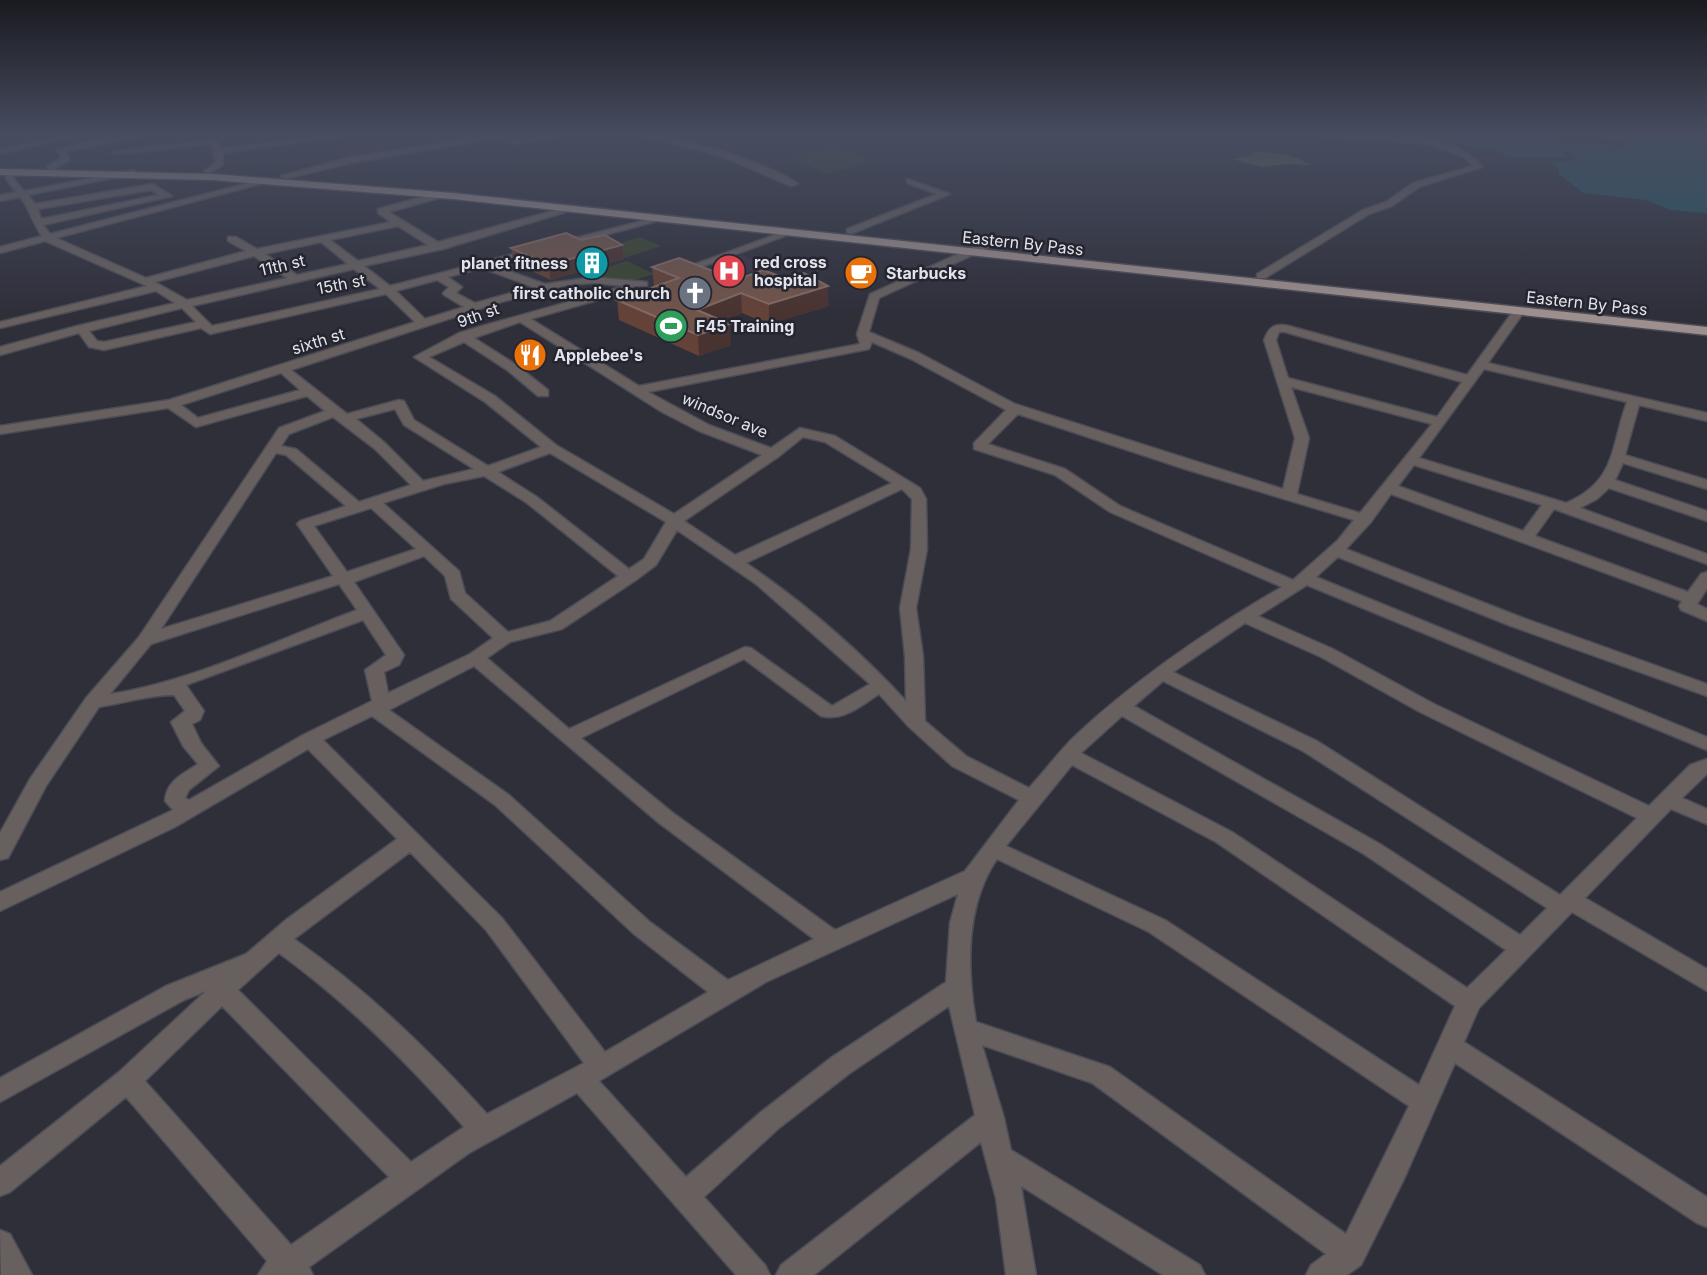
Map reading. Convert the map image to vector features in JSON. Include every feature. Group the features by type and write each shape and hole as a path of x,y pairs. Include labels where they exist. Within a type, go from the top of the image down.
{"main road":[{"name":"Eastern By Pass","path":"434,194 1707,331"},
{"name":"Eastern By Pass","path":"472,194 850,231 1707,324"}],"street":[{"path":"0,198 21,194"},
{"path":"24,194 33,207 37,223 49,239 158,287 183,304 203,324"},
{"path":"33,207 112,194"},
{"path":"37,223 167,196 165,194"},
{"path":"0,250 212,194"},
{"path":"850,231 944,194"},
{"path":"1261,276 1366,212 1389,204 1402,194"},
{"path":"439,247 381,211 440,195"},
{"name":"11th st","path":"0,351 81,328 439,247 571,209"},
{"name":"15th st","path":"81,328 93,344 104,346 203,324 210,330 216,329 388,290 658,218"},
{"path":"145,281 254,253 399,223"},
{"name":"9th st","path":"551,448 490,399 420,356 463,336 652,281 788,233"},
{"path":"232,239 294,278"},
{"path":"324,240 388,290 424,324"},
{"path":"638,390 866,346 867,341 863,334 874,296 984,246"},
{"path":"483,265 573,302"},
{"path":"439,277 457,287 448,293 475,307"},
{"name":"sixth st","path":"0,430 171,404 475,307 544,288 580,280 652,281"},
{"path":"0,325 158,287"},
{"path":"1021,1275 1010,1198 991,1118 965,1029 958,987 961,923 973,877 1032,798 1081,741 1161,674 1219,631 1301,583 1336,551 1366,519 1441,422 1518,312"},
{"name":"windsor ave","path":"521,318 667,410 704,428 773,454"},
{"path":"1289,496 1302,438 1270,340 1272,331 1279,328 1477,372 1634,400 1707,417"},
{"path":"863,334 926,361 1015,409 1366,519"},
{"path":"463,336 511,367 543,393"},
{"path":"282,368 380,446 421,487"},
{"path":"1284,381 1441,422"},
{"path":"171,404 196,423 310,391"},
{"path":"1525,539 1559,506 1592,496 1606,482 1617,457 1625,422 1634,400"},
{"path":"0,852 37,784 93,702 145,640 284,431 340,415 399,404 409,422 532,500 630,578"},
{"path":"1015,409 979,446 1060,472 1126,514 1707,744"},
{"path":"0,902 189,810 310,739 476,657 503,638 556,625 630,578 650,562 674,521 773,454 800,432 823,437 903,483 915,491 919,499 919,549 908,608 914,656 916,723"},
{"path":"274,448 291,452 427,550 453,574 457,595 503,638"},
{"path":"726,992 642,928 502,800 377,707 374,670 396,658 365,613 345,577 305,524 441,480 488,471 551,448 674,521 734,562 792,605 960,761 1032,798"},
{"path":"1617,457 1707,485"},
{"path":"1411,460 1559,506 1707,559"},
{"path":"1606,482 1707,516"},
{"path":"734,562 903,483"},
{"path":"1390,488 1692,600"},
{"path":"145,640 345,577 353,577 427,550"},
{"path":"1336,551 1517,622 1707,690"},
{"path":"1707,577 1687,606 1707,617"},
{"path":"93,702 133,696 218,669 365,613"},
{"path":"1244,616 1327,653 1440,715 1660,808 1707,817"},
{"path":"568,737 745,652 828,712 838,711 881,685"},
{"path":"476,657 666,818 834,940"},
{"path":"1161,674 1310,746 1566,904 1707,981"},
{"path":"156,687 163,690 178,689 195,711 193,716 181,722 193,746 204,756 209,766 180,786 175,795 175,801 189,810"},
{"path":"1122,708 1372,849 1521,948"},
{"path":"310,739 494,924 590,1073 685,1196 755,1275"},
{"path":"1069,755 1224,837 1469,1002"},
{"path":"1321,1275 1351,1255 1469,1002 1697,770 1707,766"},
{"path":"0,1183 128,1080 278,940 410,841"},
{"path":"993,849 1060,878 1157,926 1424,1102"},
{"path":"128,1080 287,1271 409,1180 484,1130 590,1073 726,992 973,877"},
{"path":"278,940 326,974 419,1057 484,1130"},
{"path":"0,1091 175,993 254,961"},
{"path":"685,1196 770,1120 841,1065 958,987"},
{"path":"223,991 409,1180"},
{"path":"965,1029 1101,1076 1164,1118 1351,1255"},
{"path":"1449,1046 1707,1213"},
{"path":"791,1275 991,1118"},
{"path":"1001,1159 1190,1275"},
{"path":"0,1244 17,1275"}],"shaded area":[{"name":"red cross hospital","path":"742,255 770,266 734,276 757,287 694,276"}],"green space":[{"path":"640,237 661,246 625,258 603,248"},
{"path":"627,261 654,274 617,285 595,271"}],"water":[{"path":"1596,194 1707,194 1707,213 1670,210 1646,200"}],"building":[{"path":"566,233 581,240 605,235 622,245 548,265 511,248"},
{"path":"679,258 736,280 763,270 788,279 804,273 828,286 769,304 741,293 697,310 730,324 698,335 617,300 679,278 652,267"}],"place":[{"name":"planet fitness","path":"592,263"},
{"name":"red cross hospital","path":"729,271"},
{"name":"Starbucks","path":"861,273"},
{"name":"first catholic church","path":"695,293"},
{"name":"F45 Training","path":"671,326"},
{"name":"Applebee's","path":"530,355"}]}
